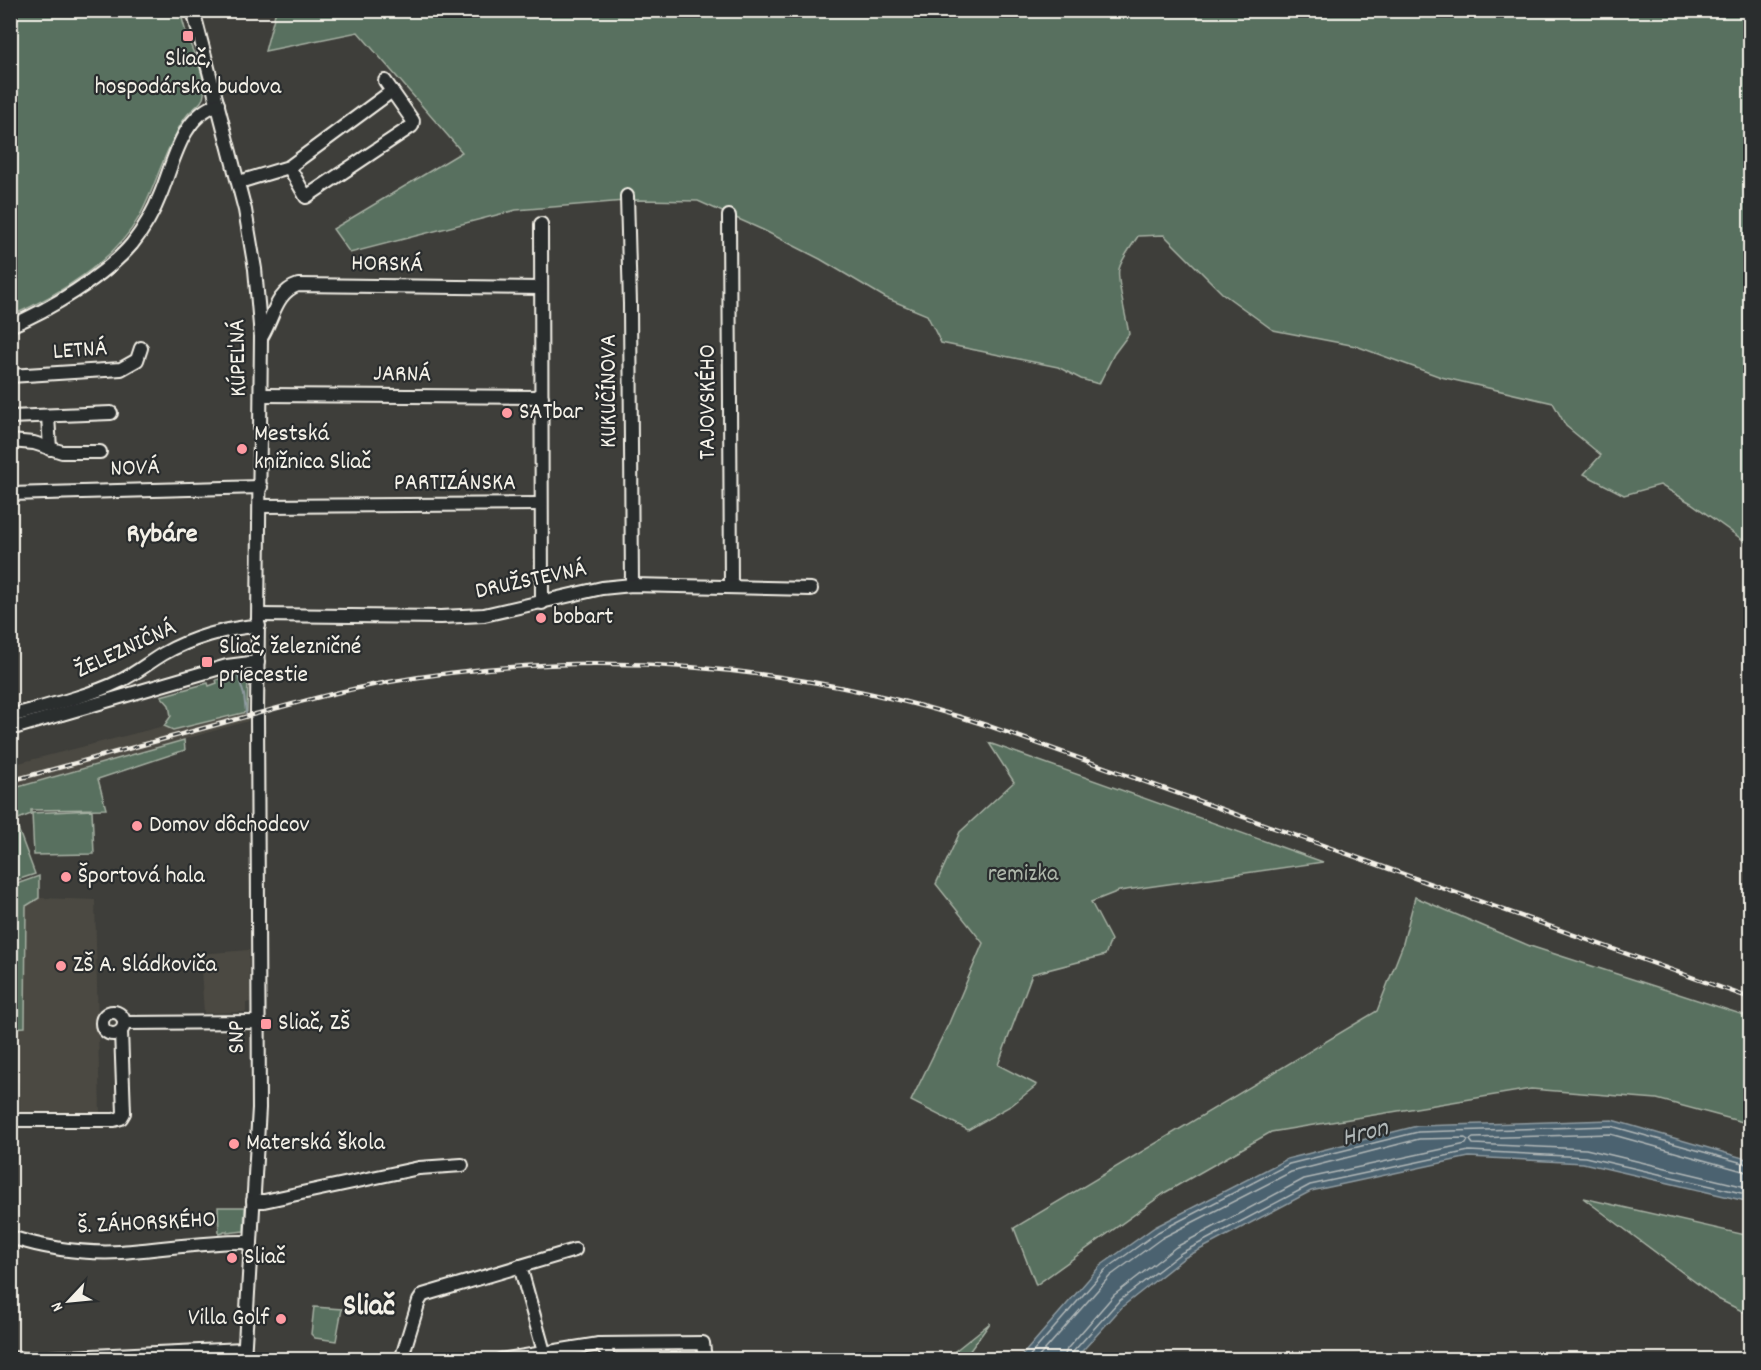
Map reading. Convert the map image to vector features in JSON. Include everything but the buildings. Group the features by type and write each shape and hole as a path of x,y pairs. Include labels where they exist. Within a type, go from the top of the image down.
{"street":[{"name":"KÚPEĽNÁ","path":"193,10 239,182 252,248 261,337 257,713"},
{"path":"239,182 289,167 388,86 413,121 412,126 306,197 289,167"},
{"path":"10,326 55,303 122,255 152,214 178,149 194,120 201,112 218,104"},
{"name":"KUKUČÍNOVA","path":"627,196 632,585"},
{"name":"TAJOVSKÉHO","path":"729,216 731,587"},
{"path":"540,224 542,603"},
{"name":"HORSKÁ","path":"261,337 282,294 298,285 541,288"},
{"name":"LETNÁ","path":"10,376 122,369 137,360 141,348"},
{"name":"JARNÁ","path":"262,395 542,397"},
{"path":"10,417 111,413"},
{"path":"48,416 50,449"},
{"path":"10,441 34,443 62,452 100,452"},
{"name":"NOVÁ","path":"10,494 261,487"},
{"name":"PARTIZÁNSKA","path":"260,506 541,504"},
{"name":"DRUŽSTEVNÁ","path":"259,620 467,616 499,613 602,588 632,585 811,589"},
{"name":"ŽELEZNIČNÁ","path":"10,716 109,686 128,677 165,653 259,620"},
{"name":"ŽELEZNIČNÁ","path":"10,729 227,666 258,662"},
{"name":"SNP","path":"244,1354 259,1108 257,713"},
{"path":"15,1120 114,1120 121,1118 124,1113 121,1029 121,1015 114,1012 106,1014 101,1022 103,1030 111,1035 121,1029 259,1022"},
{"path":"253,1201 264,1201 419,1168 462,1165"},
{"name":"Š. ZÁHORSKÉHO","path":"10,1237 39,1245 101,1252 210,1242 251,1242"},
{"path":"401,1359 419,1301 423,1295 575,1250"},
{"path":"520,1266 544,1352"},
{"path":"500,1359 599,1344 703,1343 705,1359"},
{"path":"599,1344 606,1351 609,1359"},
{"path":"10,1358 244,1354"}],"shaded area":[{"path":"247,712 248,721 11,789 11,765 164,726 173,730"},
{"name":"ZŠ A. Sládkoviča","path":"39,898 95,900 100,1116 20,1117 19,1082 11,1082 10,1028 25,1027 26,906"},
{"path":"249,950 250,1002 246,1003 246,1012 204,1013 200,954"}],"green space":[{"path":"11,10 180,11 202,73 204,94 202,100 180,126 139,217 115,249 65,288 11,316"},
{"path":"276,10 464,10 469,12 473,10 1750,11 1750,545 1691,503 1660,485 1624,495 1584,474 1601,455 1566,426 1553,403 1441,377 1356,346 1273,330 1222,293 1164,235 1138,236 1120,265 1118,274 1129,334 1114,354 1099,384 1081,379 1058,367 941,343 927,315 886,298 820,259 698,201 637,200 516,210 350,253 333,229 462,152 358,32 265,51"},
{"path":"242,673 248,680 247,712 173,730 164,726 171,716 169,705 161,696 208,683 209,686 217,683 216,680"},
{"path":"184,740 185,750 98,779 106,809 31,810 31,814 11,822 11,789"},
{"name":"remizka","path":"989,743 1323,862 1119,891 1091,902 1111,940 1105,955 1032,974 998,1065 1037,1085 1012,1105 968,1130 911,1101 949,1023 983,943 936,884 960,832 1014,782"},
{"path":"92,810 94,854 34,855 32,813"},
{"path":"17,826 35,874 11,882 11,829"},
{"path":"39,876 39,898 26,906 25,1027 11,1028 11,886"},
{"path":"1415,897 1530,946 1750,1017 1750,1124 1657,1099 1531,1089 1271,1132 1166,1192 1036,1285 1014,1228 1377,1011 1402,947"},
{"path":"1583,1198 1750,1236 1750,1315 1718,1299"},
{"path":"218,1207 245,1207 244,1231 227,1233 224,1231 219,1234"},
{"path":"314,1307 342,1309 336,1341 315,1338 311,1334"},
{"path":"990,1323 964,1359 945,1359"}],"water":[{"path":"1612,1120 1750,1160 1750,1202 1583,1163 1469,1157 1311,1191 1184,1258 1123,1306 1075,1359 1019,1359 1100,1266 1155,1227 1287,1159 1417,1126"}],"waterway":[{"path":"238,675 246,713"}],"railway":[{"path":"10,781 324,696 389,682 465,671 540,665 616,664 692,667 767,675 842,688 916,705 989,726 1750,998"}],"place":[{"name":"Sliač, hospodárska budova","path":"188,36"},
{"name":"SATbar","path":"507,413"},
{"name":"Mestská knižnica Sliač","path":"242,449"},
{"name":"bobart","path":"541,618"},
{"name":"Sliač, železničné priecestie","path":"207,662"},
{"name":"Domov dôchodcov","path":"137,826"},
{"name":"Športová hala","path":"66,877"},
{"name":"ZŠ A. Sládkoviča","path":"61,966"},
{"name":"Sliač, ZŠ","path":"266,1024"},
{"name":"Materská škola","path":"234,1144"},
{"name":"Sliač","path":"232,1258"},
{"name":"Villa Golf","path":"281,1319"}],"district":[{"name":"Rybáre","path":"162,535"},
{"name":"Sliač","path":"369,1308"}],"water label":[{"name":"Hron","path":"1365,1134"}]}
